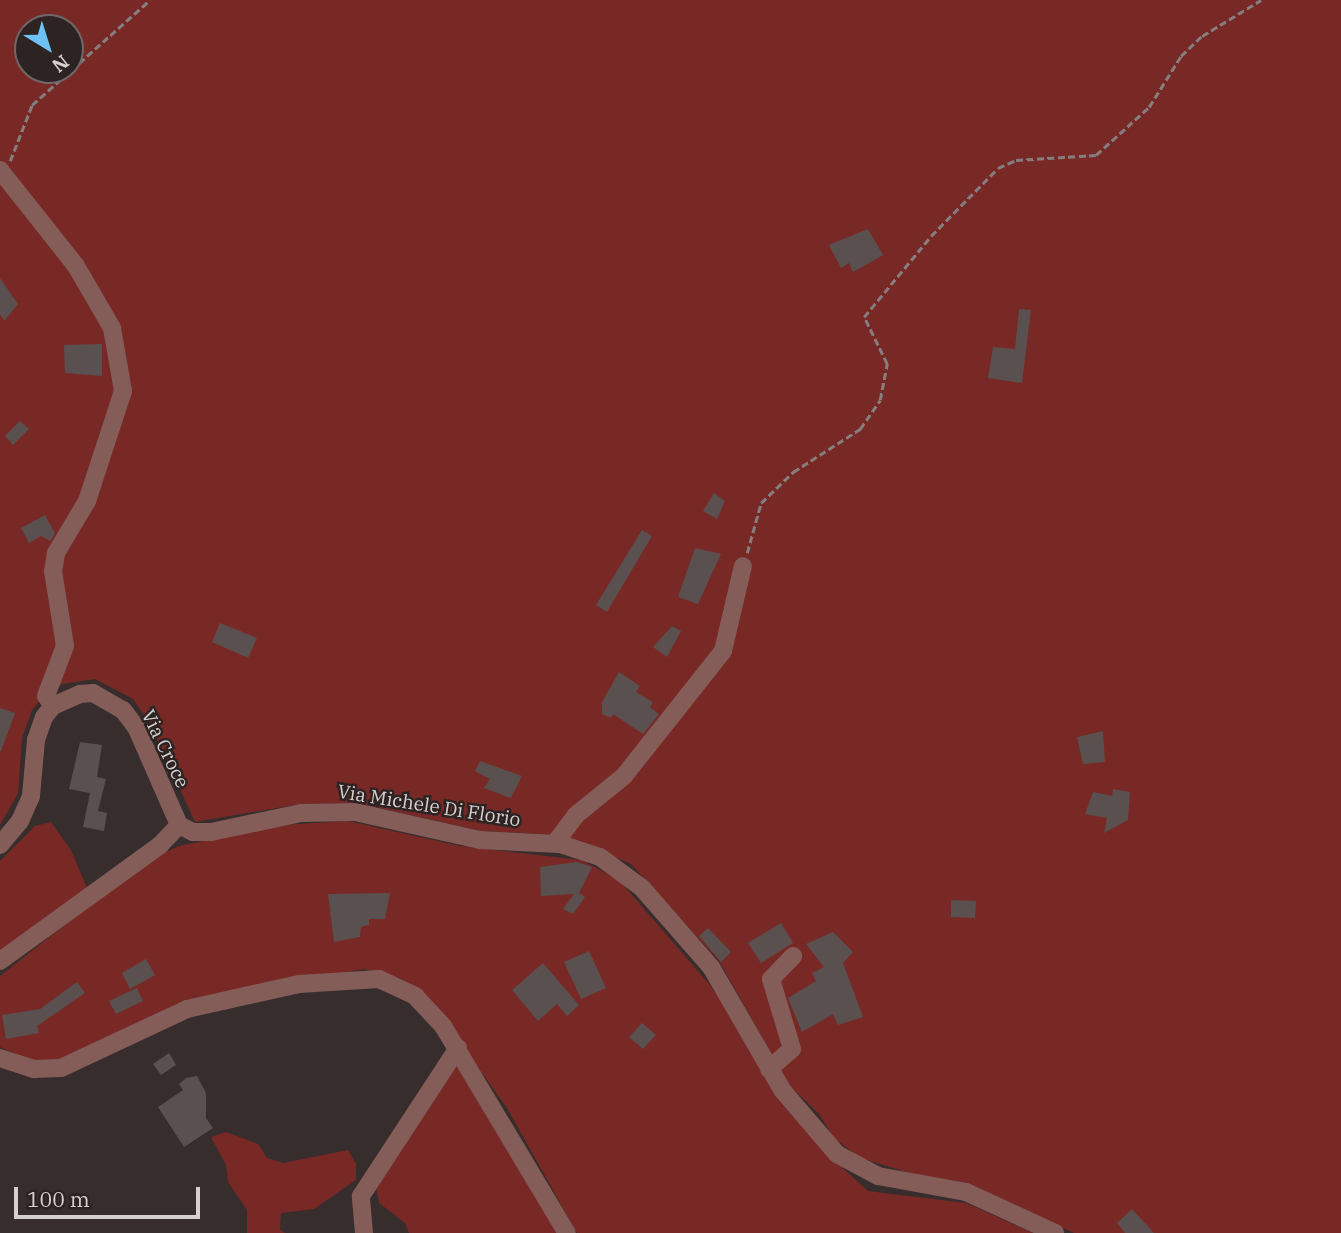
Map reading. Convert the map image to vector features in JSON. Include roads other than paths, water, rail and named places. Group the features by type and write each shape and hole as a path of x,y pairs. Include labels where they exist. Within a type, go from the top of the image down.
{"street":[{"path":"0,845 29,804 36,740 53,706 46,696 65,646 53,571 56,553 86,502 123,391 112,328 76,267 2,173"},
{"path":"555,843 576,815 624,776 723,651 743,566"},
{"name":"Via Croce","path":"53,706 93,693 123,710 136,727 179,825"},
{"name":"Via Michele Di Florio","path":"179,825 193,832 211,832 327,810 368,815 480,840 555,843 600,858 642,888 722,981 769,1069 827,1145 856,1167 914,1185 966,1192 1055,1233"},
{"path":"0,961 160,845 179,825"},
{"path":"769,1069 792,1049 771,979 793,956"},
{"path":"0,1058 34,1069 61,1068 187,1009 299,984 364,976 397,985 415,996 458,1048 567,1233"},
{"path":"364,1233 361,1196 458,1048"}]}
